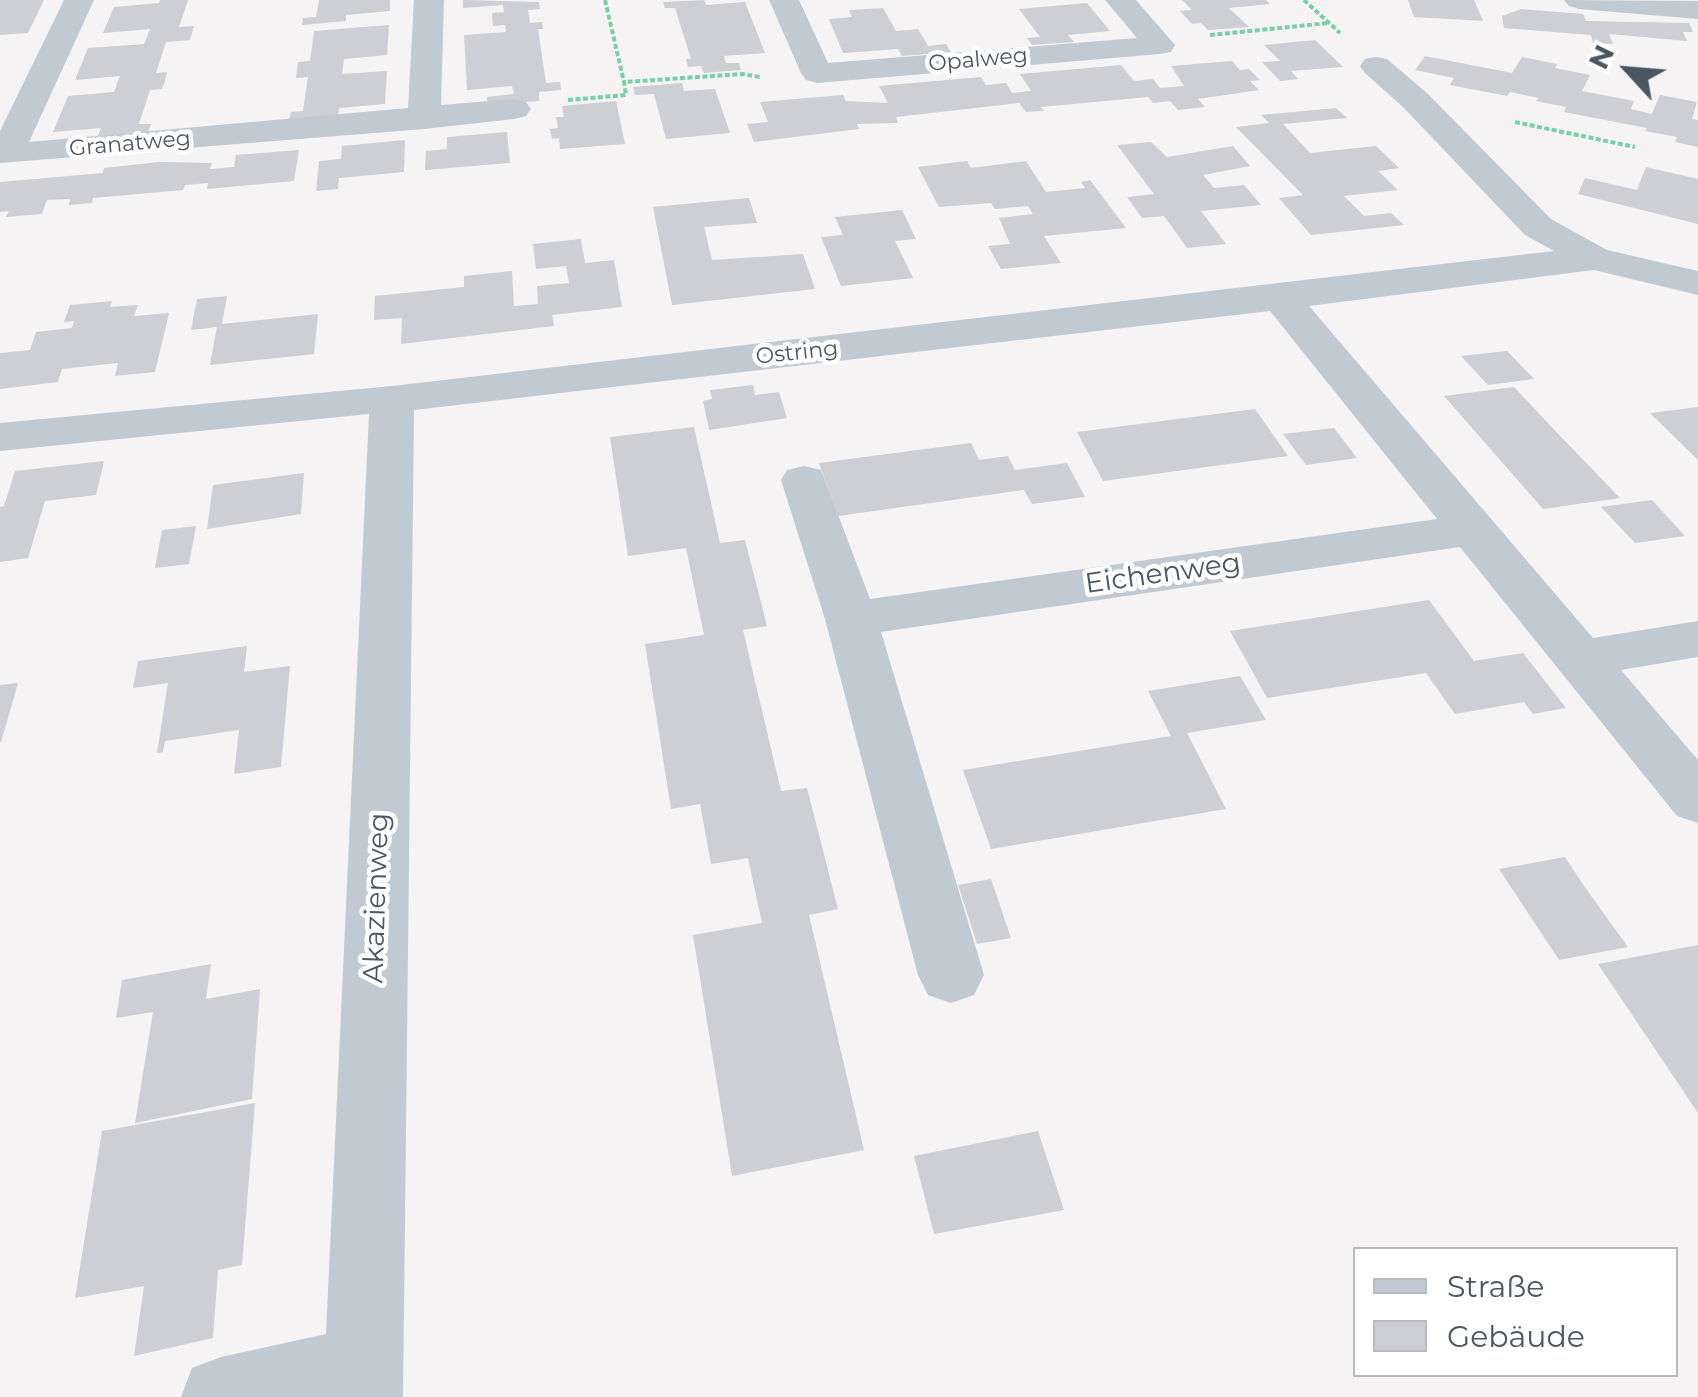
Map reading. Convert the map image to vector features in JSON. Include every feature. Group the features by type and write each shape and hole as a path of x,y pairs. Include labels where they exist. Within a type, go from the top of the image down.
{"street":[{"name":"Granatweg","path":"79,0 6,154 514,110"},
{"path":"424,119 429,0"},
{"path":"784,0 817,73"},
{"path":"1120,0 1160,45"},
{"path":"1580,0 1698,10"},
{"name":"Opalweg","path":"817,73 1160,45"},
{"name":"Ostring","path":"1376,66 1416,100 1538,226 1594,258 1698,283"},
{"name":"Ostring","path":"0,437 392,399 1280,298 1594,258"},
{"path":"1280,298 1698,800"},
{"name":"Akazienweg","path":"363,1382 392,399"},
{"path":"804,480 852,619 951,974"},
{"name":"Eichenweg","path":"852,619 1475,529"},
{"path":"1582,658 1698,639"},
{"path":"221,1397 363,1382"}],"path":[{"path":"514,110 520,104 626,95 605,0"},
{"path":"1160,45 1194,36 1328,23 1304,0"},
{"path":"624,82 742,74 766,79 817,73"},
{"path":"1416,100 1634,147"}],"building":[{"path":"0,0 44,0 28,33 0,35"},
{"path":"188,0 179,27 194,26 190,40 166,42 156,73 167,72 165,81 162,89 150,90 139,124 151,124 148,132 98,136 101,128 53,132 68,96 114,92 120,76 75,80 88,48 144,44 150,29 103,33 114,7"},
{"path":"319,0 390,0 390,11 302,25 303,18 316,17"},
{"path":"463,0 539,2 540,9 528,10 530,23 542,22 543,29 538,29 546,83 560,82 561,90 539,92 539,101 488,105 487,97 514,94 512,86 467,90 464,35 506,32 505,25 493,26 492,13 504,12 503,5 463,8"},
{"path":"704,0 706,5 745,2 765,53 724,56 726,63 739,63 741,70 704,73 701,66 688,67 686,59 691,59 675,8 665,8 663,2"},
{"path":"1182,0 1266,0 1270,4 1229,8 1249,27 1208,30 1201,23 1192,24 1180,11 1192,10"},
{"path":"1408,0 1474,0 1483,21 1414,17"},
{"path":"1087,3 1110,31 1068,35 1074,42 1032,45 1027,38 1040,37 1019,9"},
{"path":"883,8 896,31 918,29 928,46 946,44 951,52 902,56 898,49 843,53 829,19 852,17 849,10"},
{"path":"1521,9 1583,14 1586,21 1689,23 1693,32 1683,32 1687,41 1609,34 1613,44 1593,43 1591,35 1504,28 1502,16"},
{"path":"389,25 387,55 344,59 342,74 387,71 385,104 339,108 338,116 289,120 291,112 303,111 308,77 296,78 298,62 310,61 314,31"},
{"path":"1315,40 1343,67 1291,71 1298,79 1280,81 1262,62 1280,61 1264,45"},
{"path":"1425,56 1512,73 1522,57 1557,64 1555,68 1590,75 1582,91 1634,101 1631,109 1652,114 1660,95 1697,102 1692,119 1698,120 1698,147 1675,142 1677,137 1645,131 1647,128 1564,112 1566,107 1536,101 1539,98 1450,85 1454,78 1415,70"},
{"path":"1232,61 1260,80 1250,81 1259,90 1198,99 1205,107 1178,110 1170,101 1153,103 1148,97 1041,107 1044,111 1026,112 1019,103 896,117 898,123 857,124 859,129 754,142 747,124 768,122 760,102 843,95 846,101 888,103 879,86 981,77 986,85 1006,83 1012,93 1031,91 1020,74 1121,65 1134,81 1153,79 1160,88 1184,86 1171,66"},
{"path":"682,83 684,91 715,89 730,133 666,139 654,94 635,95 633,87"},
{"path":"616,101 625,144 560,149 559,138 552,139 550,129 558,128 556,117 564,117 562,106"},
{"path":"1336,108 1347,118 1283,124 1310,153 1376,146 1399,168 1378,171 1398,190 1344,196 1364,216 1391,213 1404,225 1311,235 1279,198 1303,195 1236,127 1269,123 1261,115"},
{"path":"507,132 510,163 425,170 426,151 447,149 447,137"},
{"path":"405,140 404,172 339,178 338,189 316,191 319,161 341,159 342,146"},
{"path":"1151,142 1167,157 1233,146 1250,166 1203,175 1214,188 1244,185 1261,205 1201,211 1226,244 1187,248 1164,216 1142,218 1127,197 1154,194 1117,145"},
{"path":"299,150 294,181 207,189 208,183 185,185 183,190 93,198 92,203 69,205 70,199 47,200 42,214 6,217 9,211 0,212 0,182 103,173 104,168 159,162 212,163 210,169 234,167 236,155"},
{"path":"967,161 971,168 1026,161 1046,192 1085,188 1081,182 1090,180 1126,228 1044,236 1061,263 1001,269 988,246 1010,244 999,218 1033,214 1028,206 995,209 991,203 939,207 918,167"},
{"path":"1646,167 1698,179 1698,224 1578,194 1585,178 1637,190"},
{"path":"749,198 757,223 704,227 712,260 803,254 815,289 672,305 653,207"},
{"path":"902,210 916,239 895,241 913,278 841,286 821,237 843,235 835,217"},
{"path":"581,239 585,263 614,260 622,307 552,315 554,326 401,344 402,318 374,320 375,296 464,287 464,276 512,271 514,306 538,304 537,286 569,283 566,266 536,269 533,244"},
{"path":"227,296 222,324 318,314 314,354 210,365 217,327 191,330 197,299"},
{"path":"112,301 110,307 138,305 134,316 169,313 155,372 115,376 118,363 62,369 58,382 0,389 0,353 30,350 36,332 72,328 74,321 64,322 70,305"},
{"path":"1507,351 1534,379 1488,385 1461,356"},
{"path":"753,385 755,395 779,392 787,418 709,430 703,401 712,399 710,390"},
{"path":"1514,387 1620,498 1543,509 1444,396"},
{"path":"1698,407 1698,460 1650,413"},
{"path":"1255,409 1288,456 1103,481 1077,432"},
{"path":"694,427 720,543 745,540 767,626 743,630 781,791 807,788 838,909 809,915 864,1150 732,1176 693,935 762,923 748,858 711,864 700,804 671,809 645,644 704,635 686,548 628,556 610,437"},
{"path":"1334,428 1357,458 1306,465 1283,434"},
{"path":"971,443 979,460 1008,456 1015,470 1067,463 1085,497 1032,504 1024,490 838,516 819,463"},
{"path":"104,461 96,495 45,501 28,558 0,562 0,507 4,506 15,471"},
{"path":"304,473 301,514 207,529 213,485"},
{"path":"1652,500 1685,536 1635,543 1601,507"},
{"path":"196,526 189,564 155,568 162,530"},
{"path":"1429,600 1474,661 1523,653 1566,708 1533,714 1524,702 1455,714 1426,673 1267,698 1230,631"},
{"path":"247,646 244,672 290,666 281,767 234,774 239,730 165,741 163,752 157,753 168,683 133,688 138,661"},
{"path":"1240,676 1266,720 1187,733 1226,809 991,849 963,770 1171,736 1148,691"},
{"path":"18,683 1,742 0,742 0,685"},
{"path":"1565,857 1628,947 1559,960 1499,869"},
{"path":"991,879 1011,938 977,944 958,885"},
{"path":"1698,945 1698,1113 1598,964"},
{"path":"211,964 206,999 260,989 252,1099 135,1123 153,1012 116,1018 122,980"},
{"path":"255,1103 242,1265 218,1270 213,1338 134,1356 144,1286 75,1298 102,1131"},
{"path":"1038,1131 1064,1210 934,1234 914,1156"}]}
